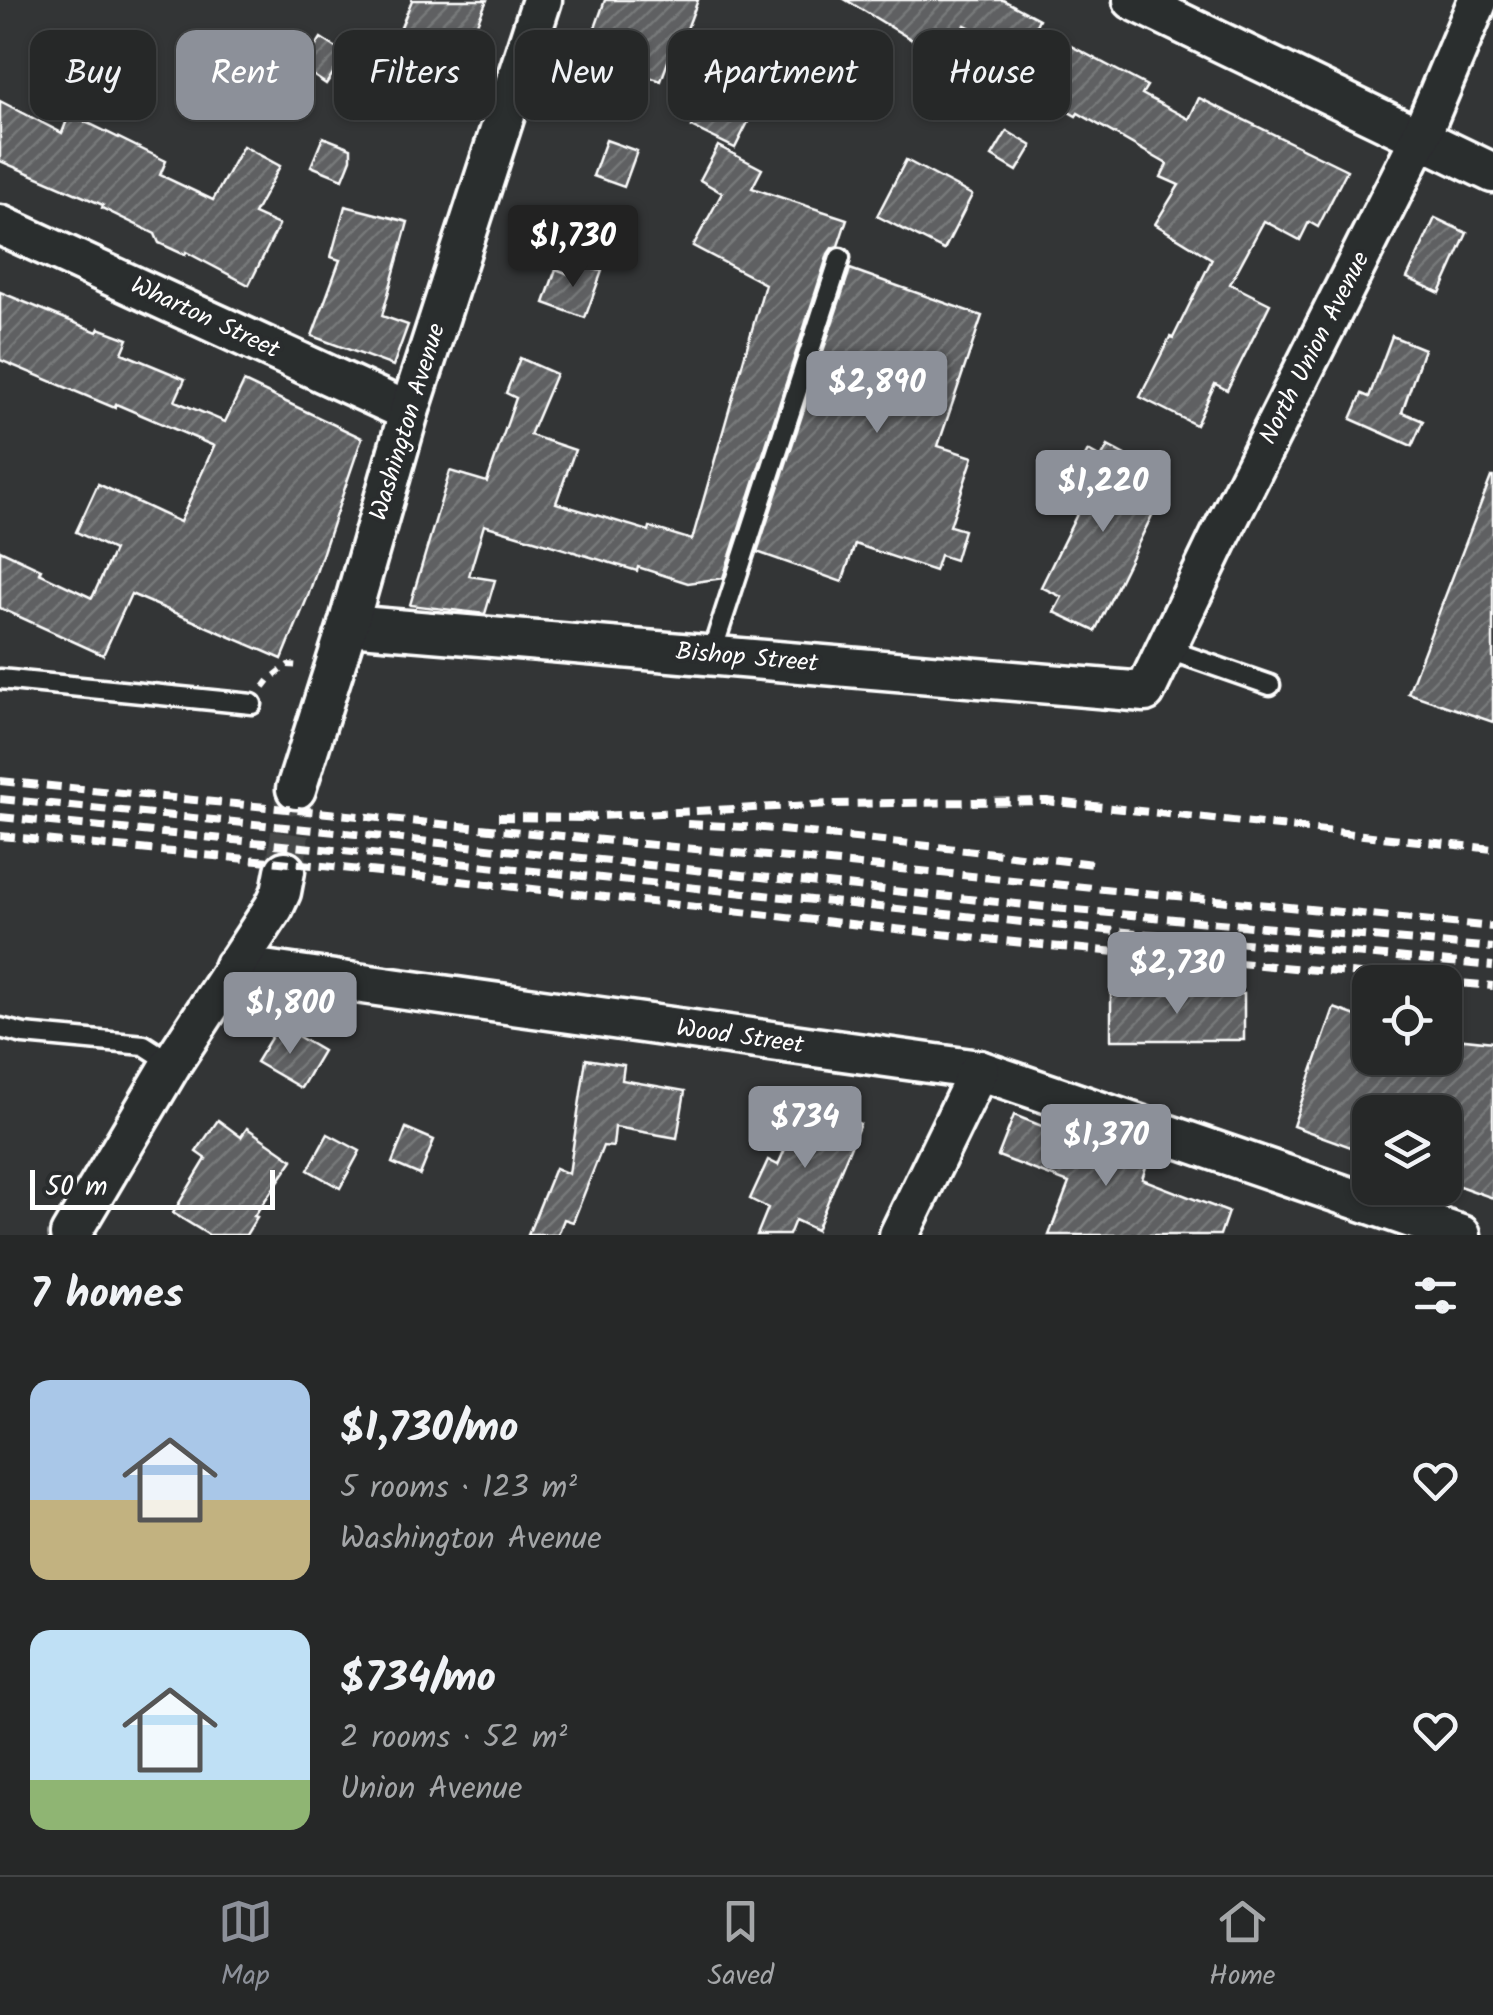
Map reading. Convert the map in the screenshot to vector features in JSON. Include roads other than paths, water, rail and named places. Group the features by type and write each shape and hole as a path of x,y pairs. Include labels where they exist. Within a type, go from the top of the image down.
{"street":[{"name":"Washington Avenue","path":"296,788 410,412 542,0"},
{"path":"1134,0 1493,174"},
{"name":"North Union Avenue","path":"1145,692 1420,138 1478,0"},
{"name":"Wharton Street","path":"0,225 410,412"},
{"name":"Bishop Street","path":"348,625 1145,692"},
{"path":"70,1235 172,1063 274,907 285,871"},
{"name":"Wood Street","path":"234,966 979,1070 1461,1235"},
{"path":"899,1235 979,1070"}],"lane":[{"path":"711,655 840,258"},
{"path":"1166,649 1270,685"},
{"path":"0,679 252,704"},
{"path":"0,1028 144,1046 172,1063"}],"tunnel":[{"path":"285,871 296,789"}],"railway":[{"path":"0,781 1493,927"},
{"path":"0,799 1054,908 1493,948"},
{"path":"581,817 831,804 1047,801 1493,849"},
{"path":"0,817 1051,925 1493,966"},
{"path":"498,817 593,818"},
{"path":"687,824 763,828 1094,864"},
{"path":"0,836 333,867 1050,946 1493,986"}]}
